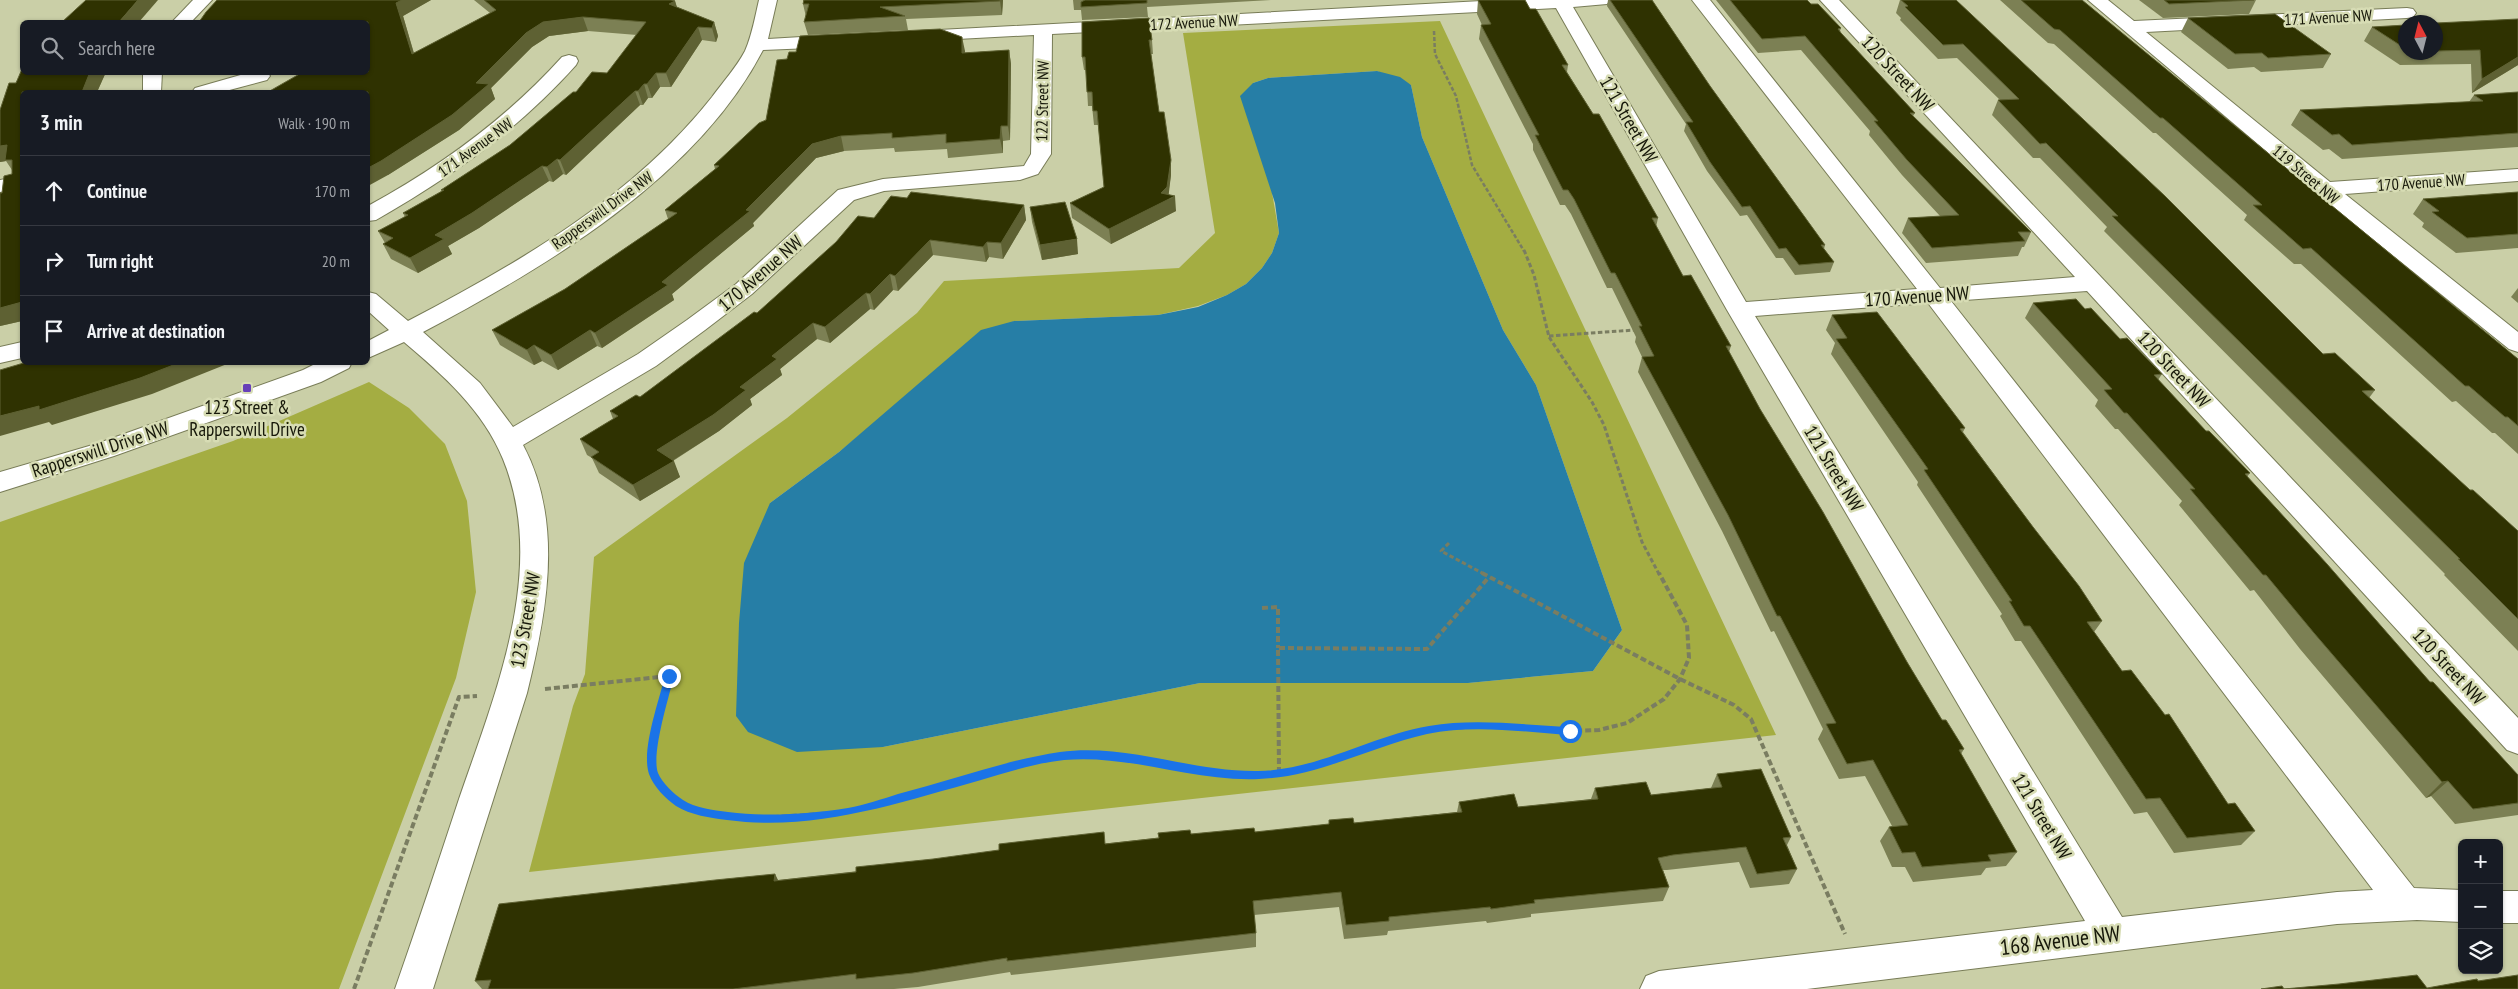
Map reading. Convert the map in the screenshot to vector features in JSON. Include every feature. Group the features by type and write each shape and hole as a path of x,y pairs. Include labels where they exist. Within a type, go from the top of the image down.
{"street":[{"path":"183,20 203,0"},
{"name":"Rapperswill Drive NW","path":"370,349 405,332 565,239 648,178 697,129 738,74 756,45 768,0"},
{"name":"172 Avenue NW","path":"905,37 1601,0"},
{"path":"1701,0 1934,295 2406,905"},
{"name":"120 Street NW","path":"1828,0 1839,9 2518,740"},
{"name":"119 Street NW","path":"2097,0 2325,190 2518,344"},
{"name":"121 Street NW","path":"1561,1 1739,310 2112,933"},
{"name":"171 Avenue NW","path":"2130,27 2407,13"},
{"name":"122 Street NW","path":"1031,170 1041,154 1043,30"},
{"path":"756,45 855,40"},
{"name":"171 Avenue NW","path":"370,214 473,152 529,106 569,61"},
{"path":"152,75 150,84 152,90"},
{"path":"209,90 260,76"},
{"name":"170 Avenue NW","path":"508,442 647,360 696,326 791,248 846,195 883,185 1004,177 1031,170"},
{"name":"170 Avenue NW","path":"2325,190 2518,175"},
{"path":"0,186 20,182"},
{"name":"170 Avenue NW","path":"1739,310 2094,283"},
{"name":"123 Street NW","path":"370,301 471,389 491,414 508,442 530,498 535,555 532,599 522,652 511,693 414,989"},
{"path":"0,355 20,350"},
{"name":"Rapperswill Drive NW","path":"0,482 123,443 312,376 334,365"},
{"name":"168 Avenue NW","path":"1659,989 1726,985 1859,964 2328,908 2406,905 2458,906"},
{"path":"2503,907 2518,907"}],"path":[{"path":"354,989 459,697 669,676 651,754 653,774 664,789 681,804 709,814 747,819 799,817 849,812 1031,762 1062,756 1104,754 1231,774 1279,773 1328,763 1389,741 1429,730 1478,726 1570,731 1599,730 1627,723 1664,699 1680,679 1689,658 1687,625 1642,542 1604,425 1592,402 1549,336 1541,301 1527,258 1472,165 1456,96 1435,54 1435,33 1426,9"},
{"path":"1549,336 1638,330"},
{"path":"1449,543 1441,551 1680,679 1734,705 1752,719 1859,964"},
{"path":"1278,648 1427,649 1489,576"},
{"path":"1262,608 1278,607 1279,773"}],"green space":[{"path":"1440,21 1776,735 529,872 573,706 585,674 594,557 787,418 917,313 944,281 1179,268 1215,233 1183,33","holes":["1377,71 1411,85 1422,137 1503,330 1536,385 1622,630 1593,671 1468,683 1200,683 883,747 770,503 839,452 900,402 1014,321 1158,315 1198,306 1227,295 1246,284 1262,268 1272,253 1279,233 1253,83 1268,78"]},
{"path":"369,382 409,408 445,444 467,501 476,592 456,678 339,989 0,989 0,522 233,441"}],"water":[{"path":"1377,71 1400,77 1411,85 1422,137 1503,330 1536,385 1622,630 1593,671 1468,683 1200,683 883,747 797,752 748,732 736,716 739,623 744,563 770,503 839,452 981,330 1014,321 1158,315 1198,307 1227,295 1246,284 1262,268 1272,253 1279,233 1275,203 1240,96 1253,83 1268,78"}],"building":[{"path":"86,0 138,0 121,20 64,20"},
{"path":"217,0 402,0 396,3 412,54 496,10 484,0 671,0 675,1 669,4 714,22 712,28 698,27 666,73 656,73 647,84 644,84 638,91 635,91 560,160 557,159 547,167 542,166 472,213 435,235 444,239 410,258 383,244 393,238 378,231 408,215 403,213 444,190 441,190 510,145 573,92 576,92 592,72 607,73 646,22 583,17 543,22 526,33 476,83 489,84 452,115 370,167 370,90 272,90 298,75 370,75 370,20 200,20"},
{"path":"804,0 1000,1 880,7 905,16 804,22 809,4 803,4"},
{"path":"1085,0 1147,0 1147,3 1081,7 1081,2"},
{"path":"1478,0 1525,0 1530,9 1536,9 1568,65 1562,65 1593,114 1599,114 1658,218 1652,218 1683,276 1691,275 1731,346 1726,346 1760,409 1823,512 1907,662 1942,720 1946,720 1964,749 1959,750 2017,852 1988,855 1991,861 1922,867 1915,852 1902,853 1889,827 1908,825 1873,760 1847,764 1826,724 1836,723 1780,616 1777,616 1728,515 1642,357 1654,356 1639,326 1642,326 1615,273 1611,273 1574,199 1568,190 1563,190 1535,135 1539,135 1481,25 1491,24"},
{"path":"1610,0 1652,0 1710,86 1825,245 1821,245 1834,262 1799,265 1786,248 1779,249 1750,206 1742,207 1710,162 1686,122 1693,122"},
{"path":"1730,0 1807,0 1811,4 1818,4 1841,28 1838,29 1841,33 1915,113 1910,113 2031,232 2018,232 2025,241 1932,248 1908,218 1959,215 1907,160 1874,121 1878,121 1805,36 1762,39"},
{"path":"1901,0 1956,0 2165,196 2323,354 2335,353 2375,390 2362,391 2470,490 2473,490 2518,531 2518,619 2458,559 2460,559 2112,216 2118,216 2046,143 2040,144 1998,100 2019,99 1963,44 1943,45 1905,7 1908,6"},
{"path":"2021,0 2082,0 2518,359 2518,426 2469,386 2465,386 2311,248 2303,249 2253,205 2262,205 2060,30 2054,29"},
{"path":"2164,0 2254,0 2169,4"},
{"path":"2275,14 2331,54 2268,58 2262,53 2235,54 2188,18"},
{"path":"1149,18 1152,40 1149,40 1159,112 1164,112 1171,160 1167,187 1161,193 1175,196 1109,229 1070,203 1104,187 1097,111 1093,111 1092,92 1087,92 1085,57 1082,57 1082,22"},
{"path":"2518,19 2518,57 2482,79 2480,50 2443,51 2443,23"},
{"path":"2398,25 2398,44 2372,27"},
{"path":"940,29 962,37 962,53 1009,50 1008,126 1001,126 1000,139 946,143 946,134 892,138 892,133 841,136 812,144 746,210 750,211 662,282 668,285 595,333 590,330 551,355 534,345 527,350 492,330 565,289 677,213 665,210 719,166 714,165 759,123 766,120 777,60 787,59 789,52 796,52 800,36"},
{"path":"20,74 89,75 83,90 20,90 20,303 0,308 0,193 2,193 4,176 12,174 12,160 5,160 7,145 0,146 0,110 9,83 16,83"},
{"path":"2518,92 2518,133 2352,145 2339,134 2332,135 2300,110 2483,101 2474,95"},
{"path":"911,192 1024,205 1001,243 987,242 983,247 930,240 895,276 890,274 870,294 866,293 825,327 813,323 772,356 777,359 740,387 746,390 713,415 657,450 674,461 633,485 591,457 599,452 580,439 618,416 610,411 636,395 640,397 754,312 757,313 836,242 858,216 874,218 891,196 907,198"},
{"path":"2518,192 2518,234 2467,238 2432,212 2439,211 2423,199"},
{"path":"1065,202 1077,239 1040,245 1030,207"},
{"path":"2076,299 2085,309 2091,308 2120,339 2127,338 2162,374 2154,375 2206,431 2209,431 2250,473 2245,474 2430,682 2433,682 2518,775 2518,803 2473,809 2448,781 2442,782 2266,575 2263,575 2190,489 2195,489 2104,390 2112,389 2033,303"},
{"path":"1877,312 1965,428 1960,429 2079,586 2102,621 2087,622 2122,671 2131,670 2165,715 2169,714 2228,804 2235,803 2255,831 2187,838 2160,798 2146,799 2030,626 2024,626 2009,601 2012,601 1924,470 1928,469 1836,339 1847,338 1832,315"},
{"path":"20,364 173,365 140,378 39,410 39,406 0,416 0,370"},
{"path":"1761,769 1791,837 1783,838 1797,869 1757,874 1746,847 1673,855 1658,858 1669,887 1534,900 1535,903 1491,909 1490,907 1389,917 1389,921 1346,925 1341,892 1253,901 1256,933 1007,961 1007,958 913,973 856,979 856,974 733,989 488,989 491,980 475,981 499,904 775,874 774,881 856,872 856,867 999,850 999,844 1104,832 1105,844 1159,838 1158,833 1190,830 1191,834 1254,828 1255,832 1329,824 1329,820 1353,818 1354,823 1462,812 1459,802 1514,794 1518,807 1598,799 1595,788 1646,782 1651,795 1722,787 1717,774"},
{"path":"2417,975 2427,988 2477,979 2478,981 2518,975 2518,989 2284,989"},
{"path":"2282,986 2284,989 2261,989"}],"place":[{"name":"123 Street & Rapperswill Drive","path":"247,388"}],"route":[{"path":"669,676 651,754 653,774 664,789 681,804 709,814 747,819 799,817 849,812 1031,762 1062,756 1104,754 1231,774 1260,775 1302,770 1328,763 1389,741 1429,730 1478,726 1570,731"}]}
